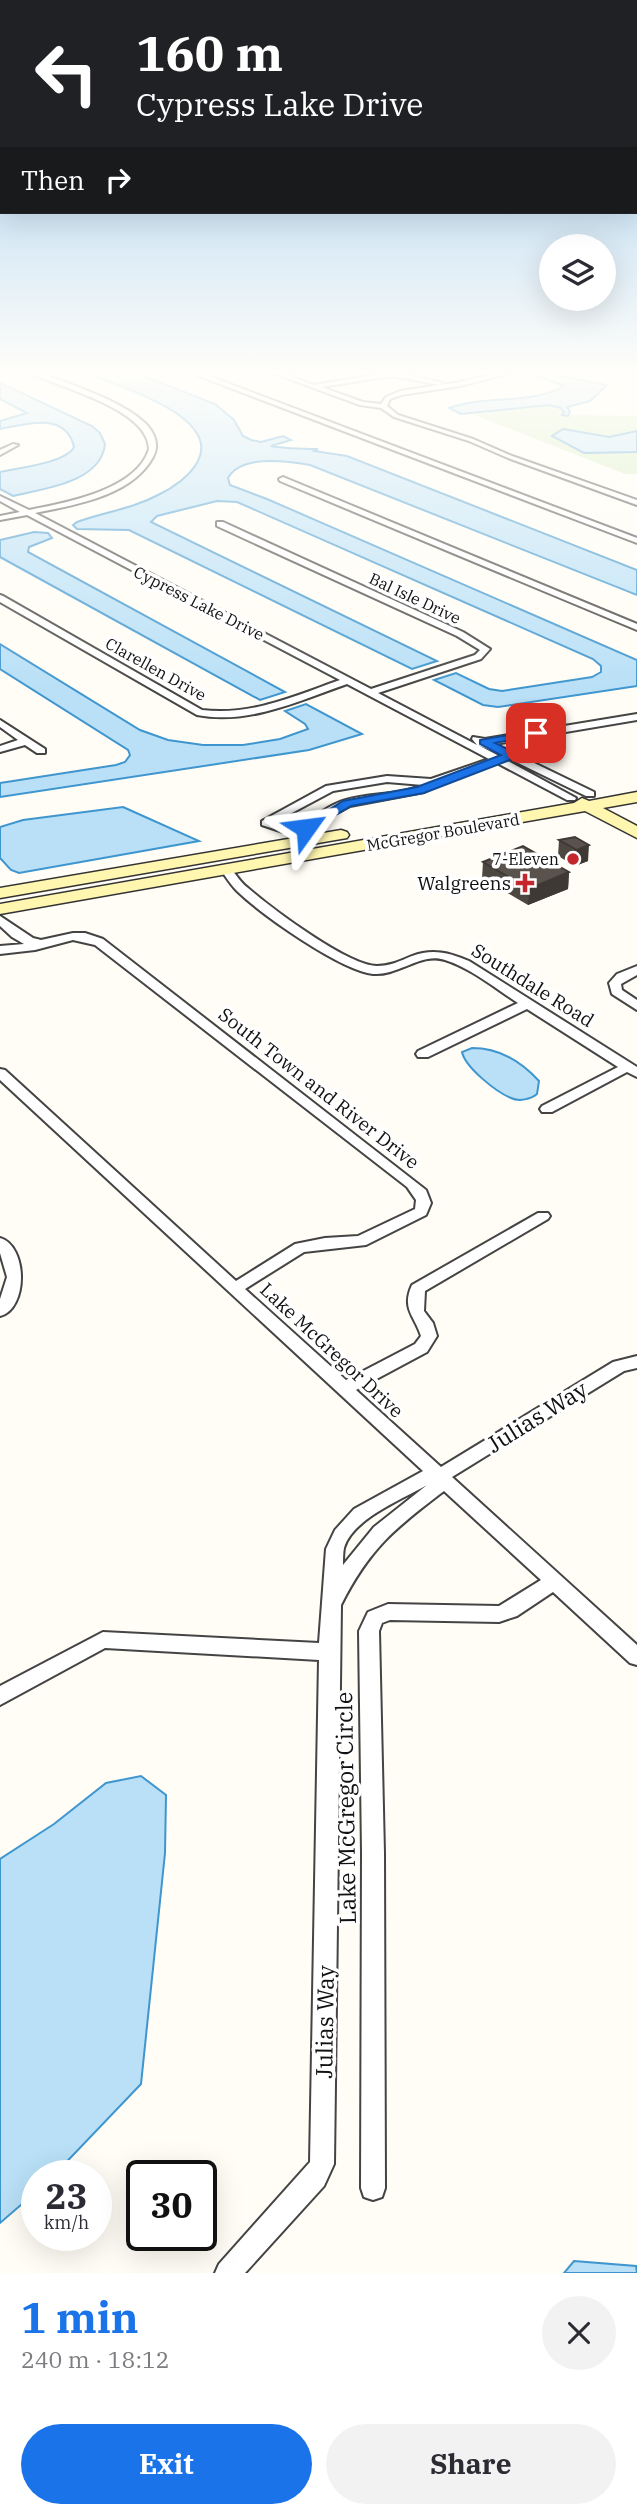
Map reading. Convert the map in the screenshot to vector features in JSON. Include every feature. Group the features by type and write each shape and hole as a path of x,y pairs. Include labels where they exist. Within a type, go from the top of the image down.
{"main road":[{"name":"McGregor Boulevard","path":"0,909 227,870 589,800 637,787"},
{"name":"McGregor Boulevard","path":"589,800 607,802 637,797"},
{"name":"McGregor Boulevard","path":"0,893 571,798"},
{"name":"Cypress Lake Drive","path":"571,798 589,800 637,833"},
{"path":"607,802 637,817"},
{"path":"227,870 237,858 332,840 346,834"}],"street":[{"path":"0,518 87,498 119,485 130,476"},
{"path":"466,476 637,541"},
{"path":"563,476 637,503"},
{"path":"283,479 637,627"},
{"name":"Cypress Lake Drive","path":"0,498 571,798"},
{"name":"Bal Isle Drive","path":"220,524 460,634 485,649 478,657 371,692"},
{"name":"Clarellen Drive","path":"0,597 200,713 222,716 246,713 349,680"},
{"name":"Cypress Lake Drive","path":"398,706 511,755 589,800"},
{"path":"469,745 637,717"},
{"path":"0,723 41,751"},
{"path":"0,749 26,741"},
{"path":"443,779 420,790 347,803 300,829 283,829 266,823 330,788 387,779 432,782 511,755"},
{"name":"Southdale Road","path":"227,870 245,892 359,967 384,970 428,953 442,953 465,964 632,1070"},
{"path":"0,920 22,940 44,944"},
{"name":"South Town and River Drive","path":"44,944 81,936 99,943 424,1196 421,1212 370,1238 353,1243 325,1243 300,1248 234,1289"},
{"path":"0,950 44,944"},
{"path":"637,970 615,983 616,991 637,1006"},
{"path":"423,1054 527,1004"},
{"path":"547,1109 632,1070"},
{"name":"Lake McGregor Drive","path":"0,1073 637,1657"},
{"path":"343,1389 421,1348 429,1336 425,1323 416,1312 417,1289 543,1216"},
{"path":"0,1243 9,1252 15,1276 13,1290 0,1311"},
{"name":"Julias Way","path":"228,2273 315,2177 321,2164 328,1844 328,1652 335,1546 348,1526 375,1504 439,1477 619,1366 637,1362"},
{"name":"Julias Way","path":"331,1604 357,1558 378,1531 439,1477"},
{"name":"Lake McGregor Circle","path":"373,2188 373,1853 369,1631 375,1618 388,1612 499,1614 510,1611 553,1582"},
{"path":"0,1696 103,1640 328,1652"}],"water":[{"path":"0,476 82,476 54,487 13,496 0,489"},
{"path":"229,476 230,485 637,660 637,686 498,707 483,705 434,680 456,673 489,689 502,691 592,677 601,672 601,666 593,659 237,502 217,501 157,516 151,522 437,661 412,669 129,530 77,529 73,525 148,500 186,477"},
{"path":"338,476 398,476 637,570 637,595"},
{"path":"34,532 48,533 52,538 29,547 28,552 285,692 260,700 0,557 0,540"},
{"path":"0,644 140,730 168,740 203,745 243,745 280,739 308,729 285,711 306,704 362,734 309,750 0,797 0,783 116,765 125,762 130,755 128,750 0,669"},
{"path":"123,807 199,841 19,873 11,870 0,858 0,827 23,820"},
{"path":"472,1048 500,1053 525,1067 539,1081 537,1094 518,1100 497,1090 475,1072 464,1058 462,1052"},
{"path":"141,1776 166,1795 165,1853 141,2084 68,2160 21,2160 21,2205 0,2223 0,1859 54,1824 106,1783"},
{"path":"574,2261 636,2266 637,2273 564,2273"}],"building":[{"path":"575,837 589,845 577,850 559,840"},
{"path":"523,846 569,872 529,889 483,862"}],"place":[{"name":"7-Eleven","path":"573,859"},
{"name":"Walgreens","path":"525,883"}],"route":[{"path":"306,828 347,803 420,790 511,755 484,742 536,733"}]}
